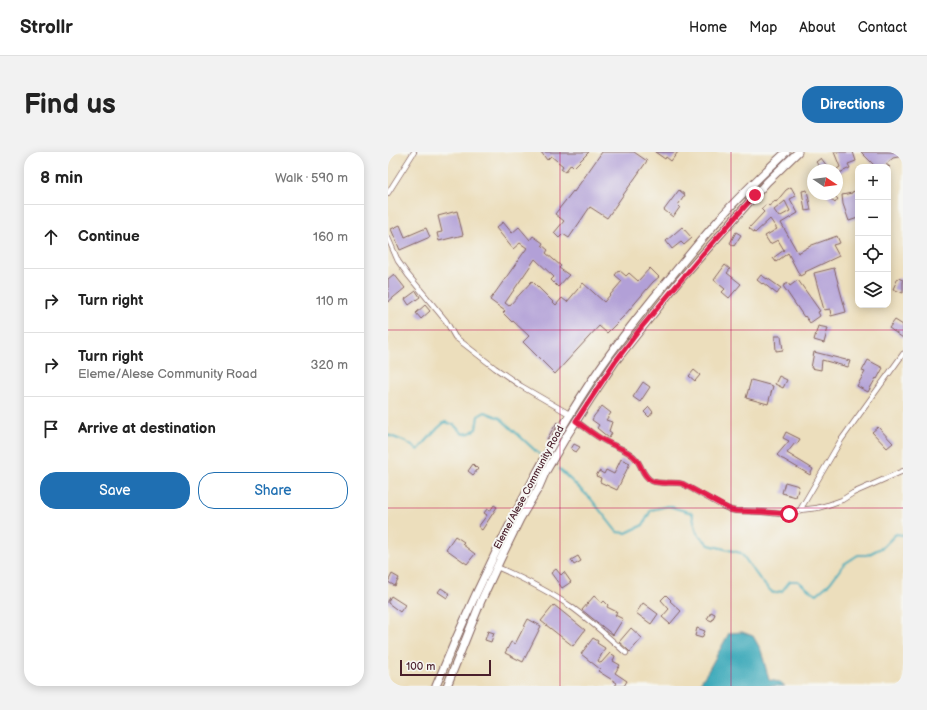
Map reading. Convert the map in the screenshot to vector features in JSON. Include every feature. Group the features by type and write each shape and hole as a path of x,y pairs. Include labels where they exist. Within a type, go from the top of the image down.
{"main road":[{"name":"Eleme/Alese Community Road","path":"436,686 497,549 538,470 590,384 610,354 656,294 698,243 748,189 786,152"},
{"name":"Eleme/Alese Community Road","path":"447,686 481,601 497,567 545,473 576,421 615,362 680,280 767,182 798,152"}],"street":[{"path":"388,193 414,152"},
{"path":"388,238 398,261 446,321 455,337 521,386 570,415"},
{"path":"800,510 841,440 903,354"},
{"path":"576,421 606,442 633,456 651,481 660,483 678,482 724,507 736,511 794,514 800,510 828,506 903,471"},
{"path":"497,567 521,578 570,606 591,622 626,653"}],"water":[{"path":"742,632 753,636 761,650 769,680 780,682 785,686 698,686 729,633"}],"building":[{"path":"541,152 589,152 574,167 571,164 565,172 561,169 563,166 551,156 547,160"},
{"path":"602,152 634,152 647,161 607,218 590,207 569,238 563,234 559,238 554,233 564,221 555,214 573,191 574,192"},
{"path":"655,152 678,152 671,161"},
{"path":"834,152 853,152 856,161 848,164 850,168 843,171 843,164 839,164"},
{"path":"861,152 903,152 903,156 893,158 886,164 873,164"},
{"path":"821,158 826,164 818,164 816,162"},
{"path":"791,187 796,196 790,199 798,213 781,223 798,253 812,245 837,236 840,243 833,245 839,256 805,272 806,273 800,276 788,253 776,262 773,258 784,250 778,240 770,244 765,236 777,229 770,219 755,233 749,228 764,212 761,209 767,204 769,206 775,201 776,202 786,190","holes":["785,201 790,211 779,217 774,210"]},
{"path":"679,190 685,195 678,205 680,207 673,217 664,210"},
{"path":"807,190 807,200 809,200 811,210 805,211 802,191"},
{"path":"855,191 855,219 849,221 843,204 843,195"},
{"path":"457,211 463,235 439,241 437,233 442,232 438,216"},
{"path":"503,222 512,233 519,227 530,240 533,236 543,243 542,245 548,250 546,253 561,266 559,268 569,275 558,287 551,280 554,277 535,259 505,303 509,306 532,281 556,305 562,298 567,302 583,283 604,302 622,281 615,275 619,270 626,276 629,273 638,281 650,268 659,277 607,333 599,326 555,374 523,342 529,336 503,313 505,311 490,300 527,248 520,243 513,249 496,228"},
{"path":"400,225 405,237 426,228 430,237 400,250 391,229"},
{"path":"682,227 692,238 684,245 681,242 672,249 666,241"},
{"path":"736,232 741,235 734,246 730,243"},
{"path":"725,265 730,269 727,273 741,284 729,298 722,292 725,289 714,280"},
{"path":"834,268 846,312 831,316 830,309 824,310 814,273"},
{"path":"394,274 405,288 388,302 388,279"},
{"path":"761,275 781,288 777,294 757,280"},
{"path":"898,278 903,280 903,293 893,289"},
{"path":"798,280 820,311 818,312 820,316 810,323 805,316 804,317 783,286 788,283 790,286"},
{"path":"416,291 420,297 409,305 405,299"},
{"path":"425,305 430,311 421,319 416,313"},
{"path":"895,320 903,325 903,338 889,328"},
{"path":"818,326 828,328 824,343 814,340"},
{"path":"775,336 781,336 783,350 776,351"},
{"path":"814,352 850,361 848,367 822,360 821,370 811,368"},
{"path":"868,360 883,368 868,392 857,386 865,372 862,371"},
{"path":"694,370 700,375 695,381 689,376"},
{"path":"779,376 787,380 783,388 775,384"},
{"path":"751,380 773,386 768,404 746,398"},
{"path":"643,382 650,387 640,402 633,397"},
{"path":"602,406 611,413 606,420 612,422 609,431 612,433 609,438 597,428 599,425 592,420"},
{"path":"649,407 653,412 649,417 644,412"},
{"path":"557,422 559,423 549,440 547,439"},
{"path":"878,427 893,443 887,448 872,432"},
{"path":"786,432 800,439 797,444 795,443 787,453 813,469 810,475 777,455 789,441 783,438"},
{"path":"574,444 580,447 576,452 571,449"},
{"path":"621,459 630,463 617,490 600,482 601,478 596,476 599,471 604,474 606,470 614,474"},
{"path":"473,464 478,469 473,475 468,471"},
{"path":"785,482 799,486 796,497 782,493"},
{"path":"494,505 497,507 482,530 478,527 487,515 484,513 487,509 490,511"},
{"path":"455,536 464,542 462,544 475,554 467,564 446,549"},
{"path":"578,556 581,561 574,565 571,560"},
{"path":"556,569 561,575 564,572 571,582 562,588 551,573"},
{"path":"392,574 399,578 395,586 388,582"},
{"path":"441,588 450,594 447,598 438,592"},
{"path":"666,595 681,611 670,624 662,617 669,609 661,600"},
{"path":"391,596 405,605 400,612 388,603"},
{"path":"594,596 602,603 604,601 608,605 607,607 617,612 615,615 623,619 613,635 582,610"},
{"path":"643,603 658,614 651,624 636,613"},
{"path":"554,605 585,630 573,646 541,621"},
{"path":"711,612 715,614 712,621 707,619"},
{"path":"528,619 541,626 523,662 505,653 511,642 515,644"},
{"path":"631,628 642,638 630,652 619,642"},
{"path":"697,628 705,631 702,638 695,636"},
{"path":"488,631 494,633 491,642 485,640"},
{"path":"593,638 598,641 597,643 605,648 598,661 601,663 610,653 615,656 613,661 620,665 615,673 627,681 624,686 615,686 617,683 598,671 600,669 581,654"}],"waterway":[{"path":"388,435 406,442 418,450 445,422 454,425 463,434 470,433 476,429 478,416 485,412 500,418 539,454"},
{"path":"559,469 591,499 617,532 626,533 643,525 651,510 668,506 692,513 697,533 709,545 741,553 762,582 773,593 782,591 790,581 798,581 809,590 817,594 830,583 844,564 858,555 867,555 883,547 896,534 903,535"}],"route":[{"path":"755,195 680,280 640,329 615,362 576,421 606,442 620,448 636,458 646,476 651,481 660,483 678,482 731,510 789,514"}]}
